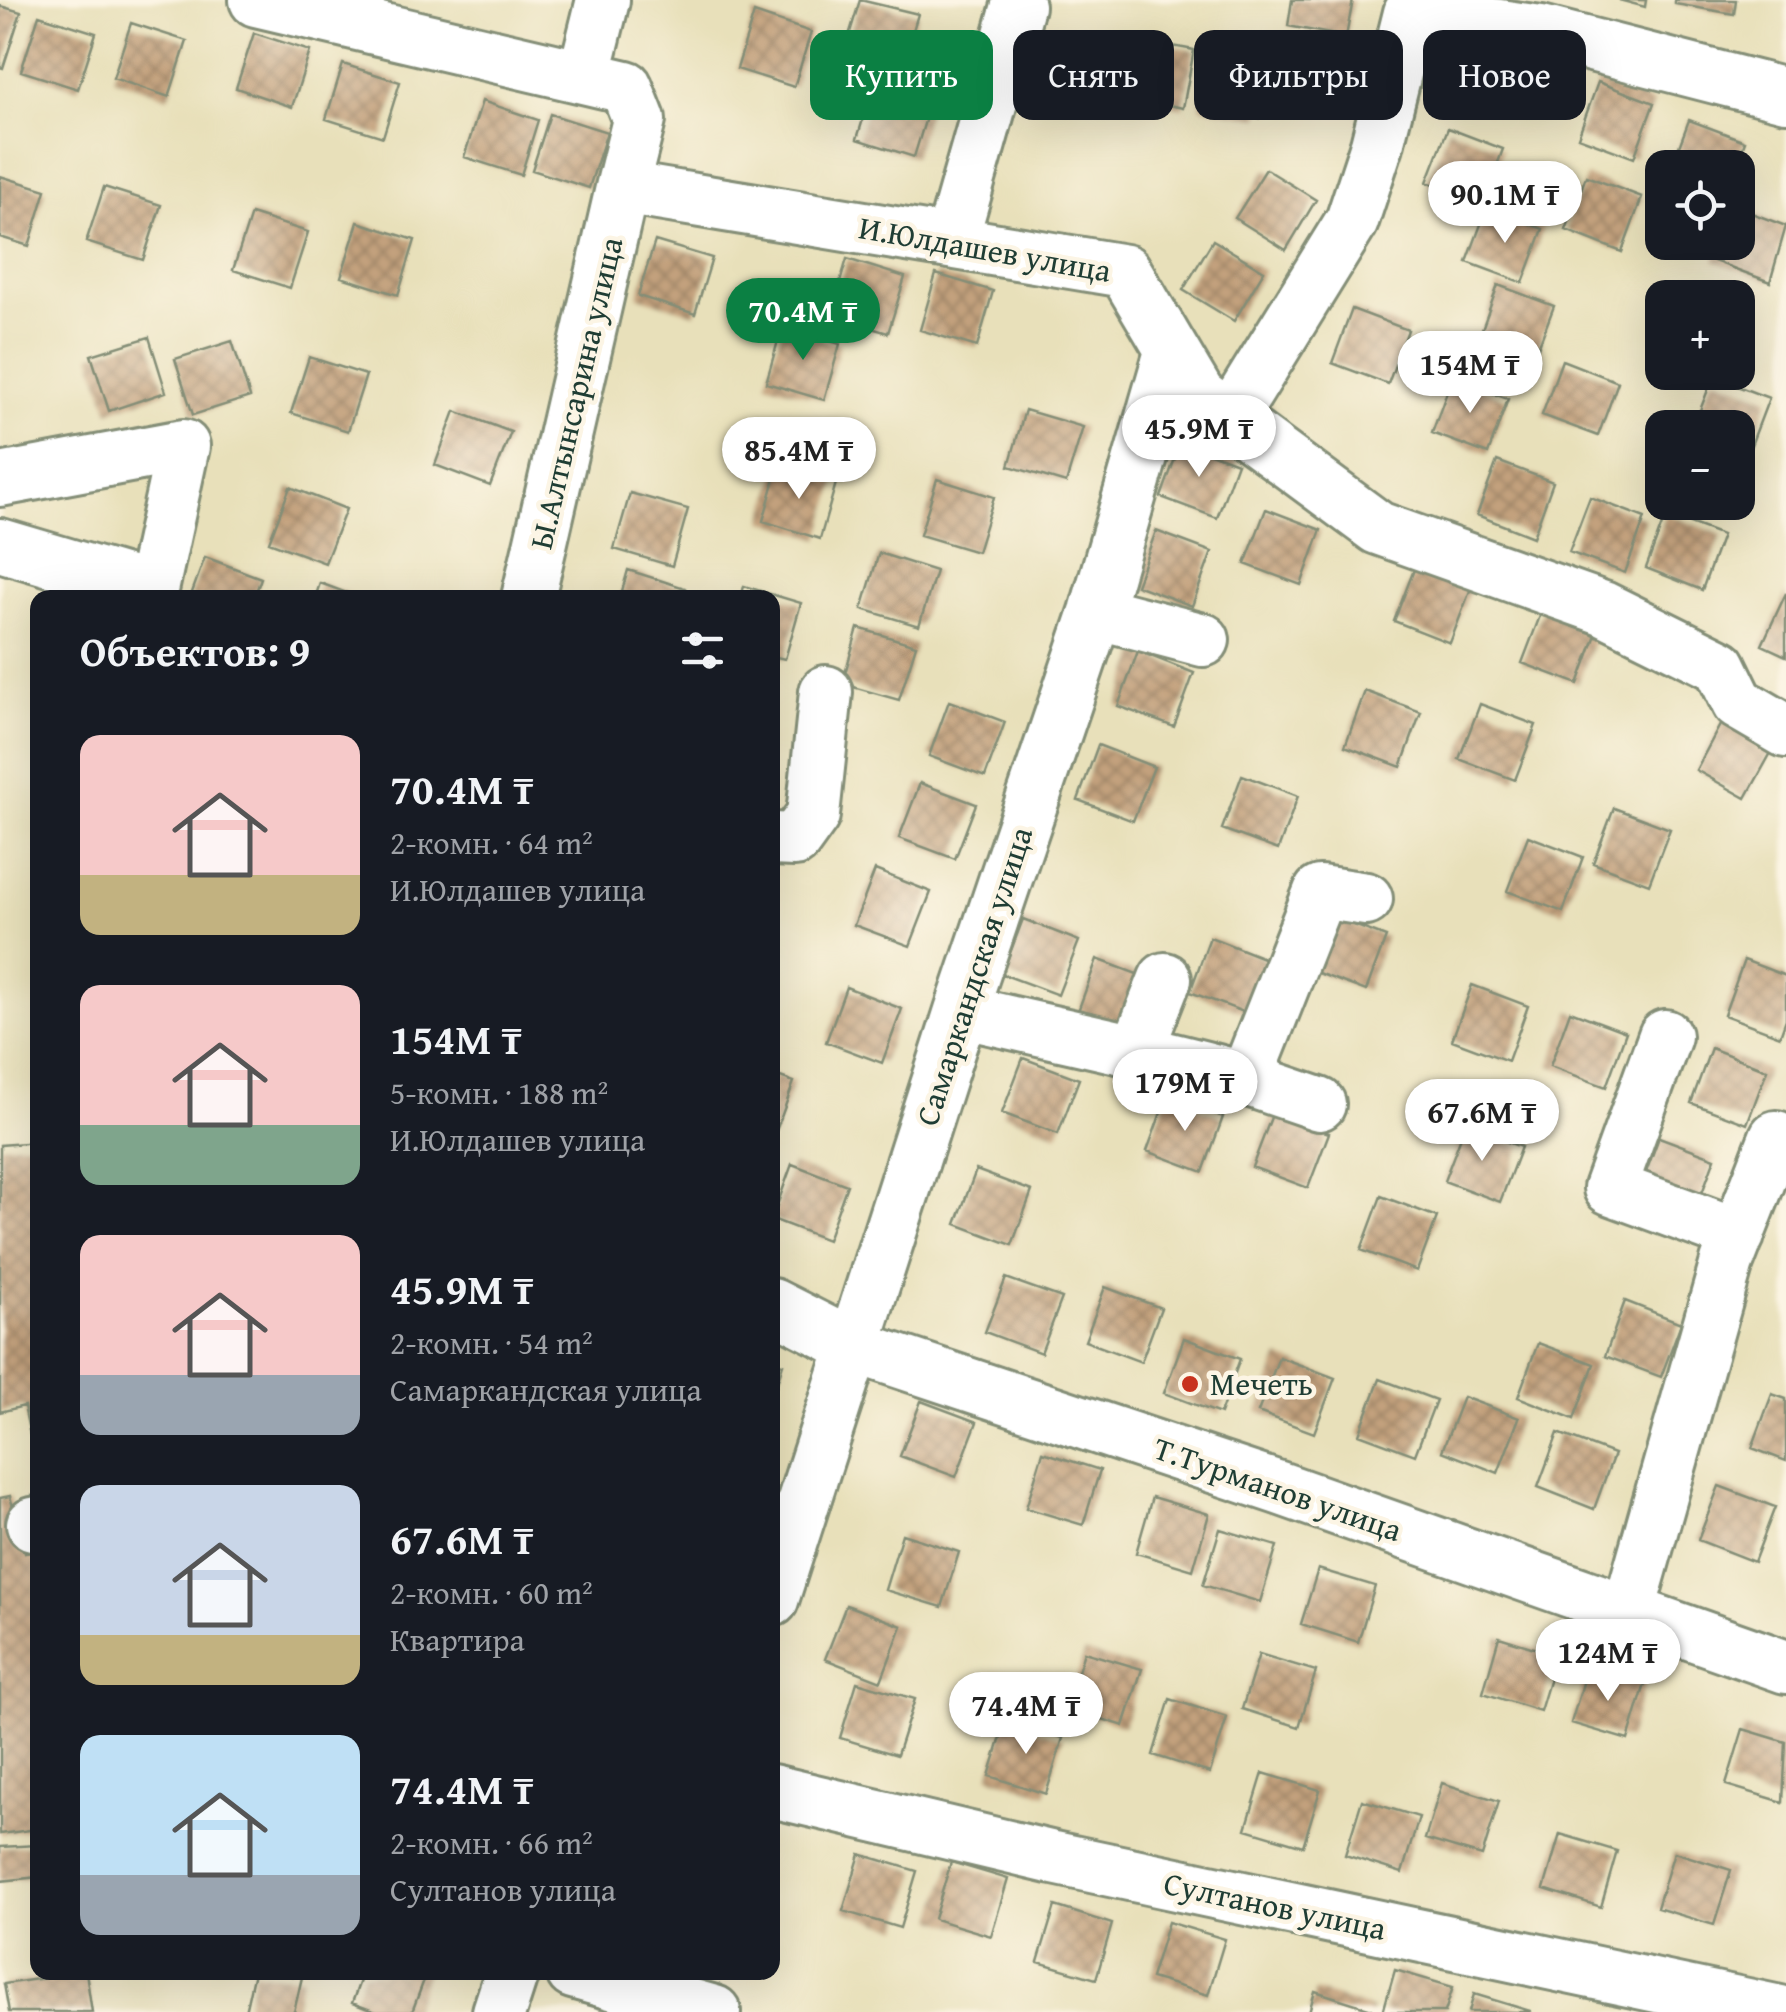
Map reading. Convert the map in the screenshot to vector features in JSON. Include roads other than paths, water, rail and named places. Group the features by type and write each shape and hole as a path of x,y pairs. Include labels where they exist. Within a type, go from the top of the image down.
{"street":[{"path":"256,0 626,86 639,120 622,188"},
{"path":"584,77 603,0"},
{"path":"951,242 1018,6"},
{"path":"1231,417 1352,221 1378,145 1410,13 1544,16 1786,95"},
{"name":"И.Юлдашев улица","path":"622,188 1125,270 1200,396 1378,528 1603,608 1720,666 1738,703 1786,731"},
{"name":"Ы.Алтынсарина улица","path":"530,590 622,188"},
{"name":"Самаркандская улица","path":"780,1575 960,1011 1096,612 1171,352"},
{"path":"0,480 183,446 152,590"},
{"path":"0,545 139,590"},
{"path":"1096,612 1202,640"},
{"path":"780,839 795,840 813,814 826,692"},
{"path":"1246,1079 1282,997 1320,892 1366,899"},
{"path":"1138,1048 1166,979"},
{"path":"960,1011 1074,1039 1138,1048 1319,1104"},
{"path":"1665,1036 1610,1188 1738,1236"},
{"path":"1628,1613 1693,1375 1738,1236 1776,1138"},
{"name":"Т.Турманов улица","path":"780,1308 853,1346 1279,1488 1786,1667"},
{"name":"Султанов улица","path":"780,1792 1091,1866 1780,2012"},
{"path":"498,2012 509,1980"},
{"path":"601,1980 714,2012"}],"place":[{"name":"Мечеть","path":"1190,1384"}]}
